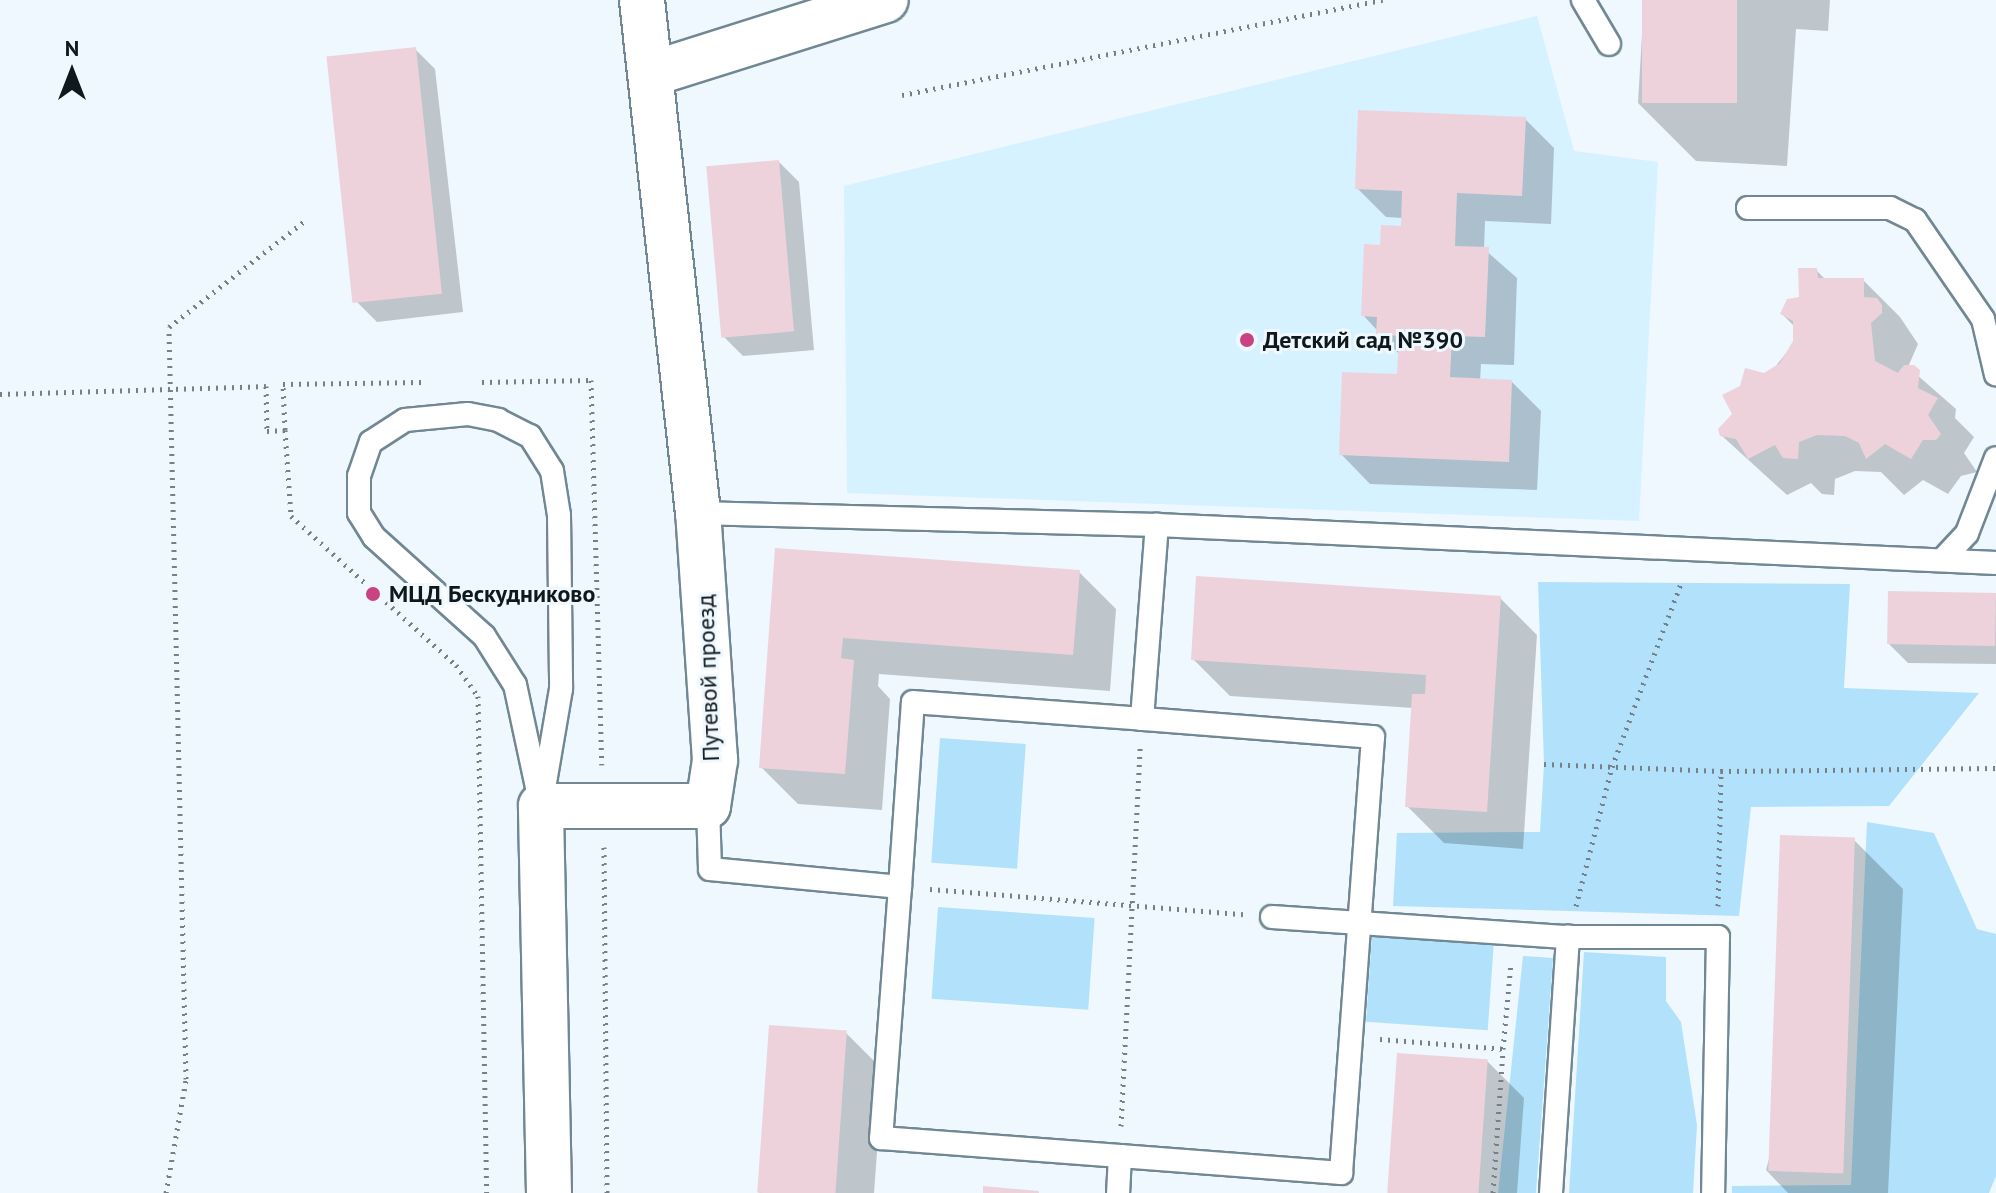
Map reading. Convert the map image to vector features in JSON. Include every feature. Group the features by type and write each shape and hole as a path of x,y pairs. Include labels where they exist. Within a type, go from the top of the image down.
{"street":[{"name":"Путевой проезд","path":"642,0 698,513 715,760 708,806"},
{"path":"651,74 886,0"},
{"path":"549,1193 541,806 708,806"}],"lane":[{"path":"1583,0 1609,44"},
{"path":"1748,208 1890,208 1915,220 1983,319 1996,375"},
{"path":"468,414 498,420 530,436 552,471 559,515 561,689 541,806 515,685 484,636 374,537 359,513 359,476 371,442 405,420 468,414"},
{"path":"1943,559 1967,533 1996,458"},
{"path":"698,513 1157,525 1695,546 1996,563"},
{"path":"1142,719 1157,525"},
{"path":"913,702 1142,719 1373,737 1341,1173 881,1138 913,702"},
{"path":"708,806 710,869 900,887"},
{"path":"1272,917 1568,937 1718,937 1713,1193"},
{"path":"1551,1193 1568,937"},
{"path":"1118,1193 1120,1156"}],"path":[{"path":"902,95 1383,0"},
{"path":"166,1193 186,1079 169,327 307,219"},
{"path":"591,380 603,806 607,1193"},
{"path":"0,394 266,386 267,431"},
{"path":"285,430 291,516 456,665 478,696 487,1193"},
{"path":"1568,937 1612,767 1695,546"},
{"path":"1120,1156 1142,719"},
{"path":"1544,764 1721,771 1996,768"},
{"path":"1718,937 1721,771"},
{"path":"900,887 1272,917"},
{"path":"1493,1193 1514,933"},
{"path":"1351,1036 1503,1049"}],"shaded area":[{"name":"Детский сад №390","path":"1537,16 1574,151 1658,162 1639,521 847,493 844,186"},
{"path":"1538,582 1850,584 1844,688 1979,693 1889,806 1751,807 1739,916 1393,906 1397,833 1540,832 1544,764"},
{"path":"940,738 1026,744 1017,869 931,863"},
{"path":"1867,822 1934,833 1977,929 1996,934 1996,1176 1989,1193 1732,1193 1732,1186 1851,1185"},
{"path":"938,907 1095,918 1088,1010 932,999"},
{"path":"1372,936 1494,945 1488,1030 1366,1022"},
{"path":"1584,952 1666,957 1666,1001 1681,1022 1697,1125 1693,1193 1569,1193"},
{"path":"1523,956 1553,958 1536,1193 1498,1193"}],"building":[{"path":"1642,0 1737,0 1737,103 1642,103"},
{"path":"416,47 442,294 352,303 326,56"},
{"path":"1358,110 1526,117 1522,196 1457,193 1455,246 1489,247 1485,337 1452,336 1450,377 1512,380 1509,462 1339,455 1342,372 1397,374 1399,336 1376,334 1377,317 1361,316 1364,244 1380,245 1381,225 1401,226 1402,191 1355,189"},
{"path":"779,160 794,331 721,338 706,166"},
{"path":"1798,268 1817,268 1818,278 1864,278 1864,297 1877,298 1882,305 1882,313 1871,323 1875,361 1898,373 1904,365 1914,365 1920,370 1918,388 1938,398 1928,415 1941,434 1936,440 1923,440 1911,459 1885,444 1866,459 1859,443 1845,436 1817,435 1799,442 1798,459 1783,458 1775,445 1748,459 1736,439 1720,436 1718,429 1732,414 1722,395 1740,386 1745,368 1764,373 1780,363 1793,341 1793,321 1780,314 1787,299 1799,297"},
{"path":"775,548 1080,570 1073,655 843,638 841,658 854,660 845,774 759,768"},
{"path":"1196,576 1501,596 1487,812 1405,807 1412,694 1425,694 1426,675 1191,660"},
{"path":"1888,591 1996,593 1995,646 1887,644"},
{"path":"1780,835 1855,838 1843,1173 1768,1171"},
{"path":"769,1025 847,1030 835,1193 757,1193"},
{"path":"1397,1053 1488,1059 1478,1193 1387,1193"},
{"path":"983,1186 1039,1191 1039,1193 983,1193"}],"place":[{"name":"Детский сад №390","path":"1247,340"},
{"name":"МЦД Бескудниково","path":"373,594"}]}
